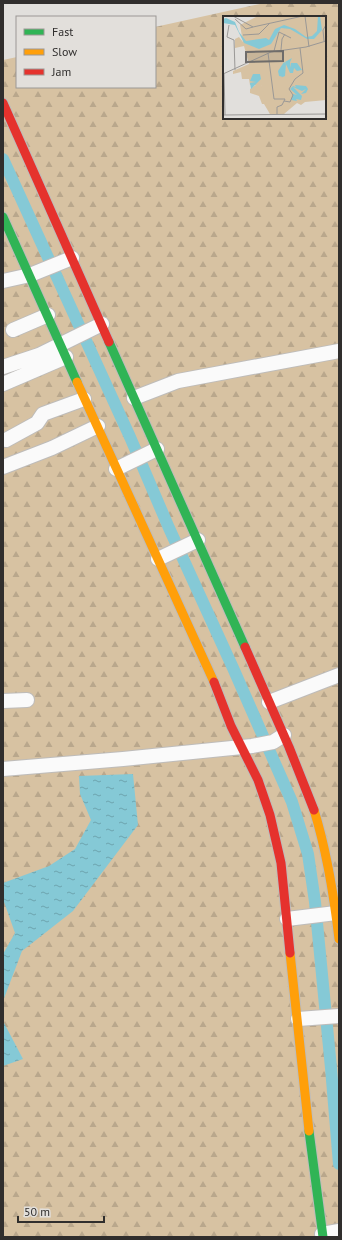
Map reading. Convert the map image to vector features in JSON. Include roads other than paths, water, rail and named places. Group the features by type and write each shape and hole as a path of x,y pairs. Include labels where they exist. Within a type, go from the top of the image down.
{"street":[{"path":"3,103 134,398 150,453 198,540 269,702 278,738 310,801 320,830 327,861 338,926 287,920"},
{"path":"3,217 34,274 48,315 66,347 84,399 120,467 158,559 218,690 228,720 246,747 262,794 274,832 281,863 291,964 304,1019 307,1112 322,1236 339,1231"},
{"path":"3,281 34,274 72,258"},
{"path":"13,330 48,315"},
{"path":"3,384 66,347 87,331 102,324"},
{"path":"3,367 66,347"},
{"path":"134,398 178,382 339,351"},
{"path":"6,440 37,423 43,414 84,399"},
{"path":"3,467 52,448 98,426"},
{"path":"120,467 150,453"},
{"path":"158,559 198,540"},
{"path":"269,702 339,675"},
{"path":"3,701 26,700"},
{"path":"3,769 246,747 278,738"},
{"path":"304,1019 336,1016"}],"water":[{"path":"133,774 138,825 73,911 22,951 3,1001 3,954 15,933 3,899 3,883 49,866 75,849 91,820 80,794 79,776"},
{"path":"3,1021 23,1059 3,1066"}],"waterway":[{"path":"3,159 130,437 169,528 292,802 308,854 315,902 339,1164"}]}
